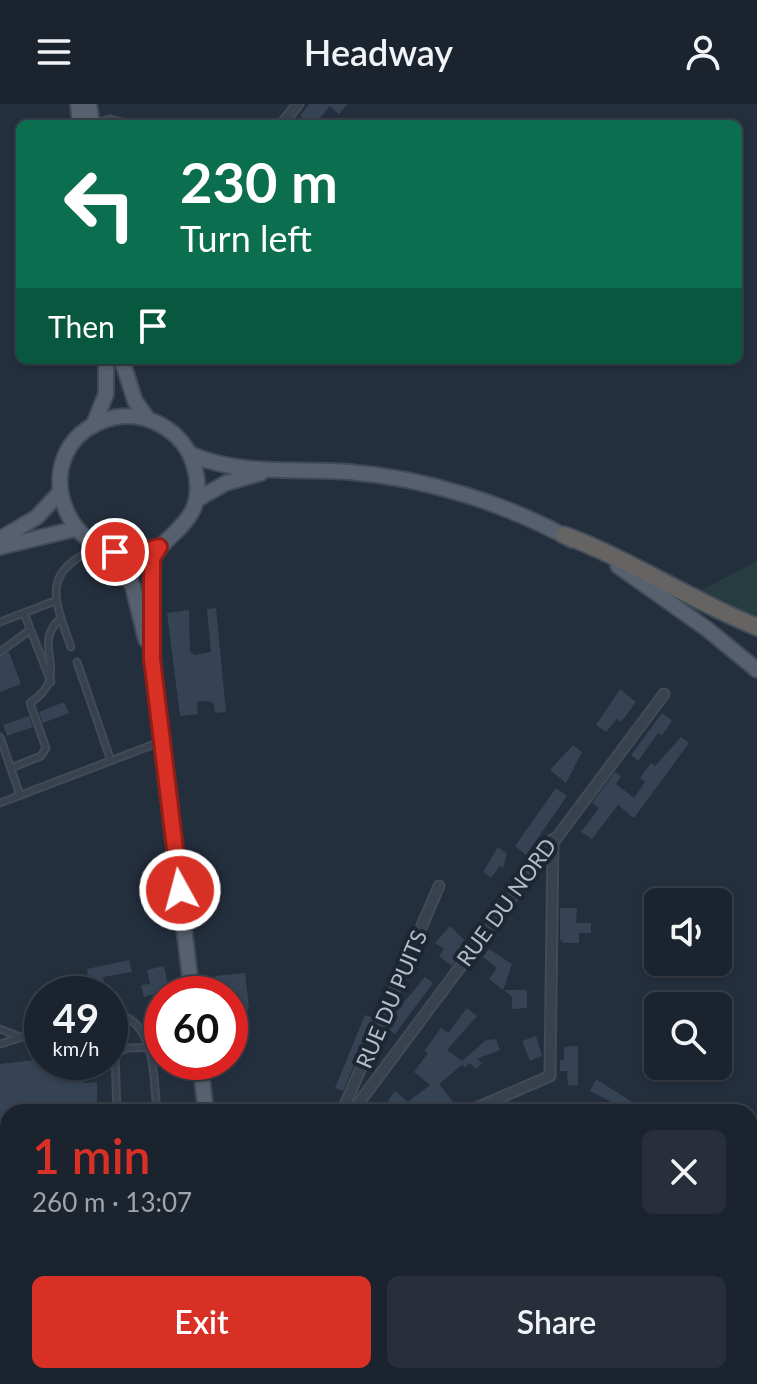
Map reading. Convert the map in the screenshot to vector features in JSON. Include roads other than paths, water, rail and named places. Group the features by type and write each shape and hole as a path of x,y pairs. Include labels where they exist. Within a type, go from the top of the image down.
{"highway":[{"path":"564,535 606,551 690,597 757,627"}],"main road":[{"path":"93,426 120,417 148,419 173,432 190,454 197,477 196,500 188,519 176,535 159,547 138,553 115,552 99,547 75,529 60,492 64,461 71,447 93,426 106,394 106,364"},
{"path":"123,364 135,401 148,419"},
{"path":"190,454 211,463 277,471 347,472 488,501 564,535 655,590 757,670"},
{"path":"196,500 226,483 277,471"},
{"path":"0,539 37,517 60,492"},
{"path":"0,547 75,529"},
{"path":"159,547 152,567 152,659 190,976"},
{"path":"115,552 133,587 152,659"},
{"path":"202,1080 205,1104"}],"street":[{"path":"285,120 298,104"},
{"name":"RUE DU NORD","path":"358,1104 664,694"},
{"path":"485,1104 550,1076 553,839"},
{"name":"RUE DU PUITS","path":"345,1104 439,886"}],"lane":[{"path":"71,647 55,601 56,582 68,562 99,547"},
{"path":"0,622 55,601"},
{"path":"24,613 51,683"},
{"path":"11,768 41,756 46,748 30,703 44,694 51,683 53,666 47,638 50,628 61,618"},
{"path":"0,652 30,630"},
{"path":"77,662 111,761"},
{"path":"0,737 20,795"},
{"path":"0,803 162,741"},
{"path":"128,1018 144,1039"},
{"path":"0,1029 21,1037"},
{"path":"0,1044 24,1036"},
{"path":"117,1104 115,1054 144,1048"},
{"path":"154,1080 156,1104"}]}
